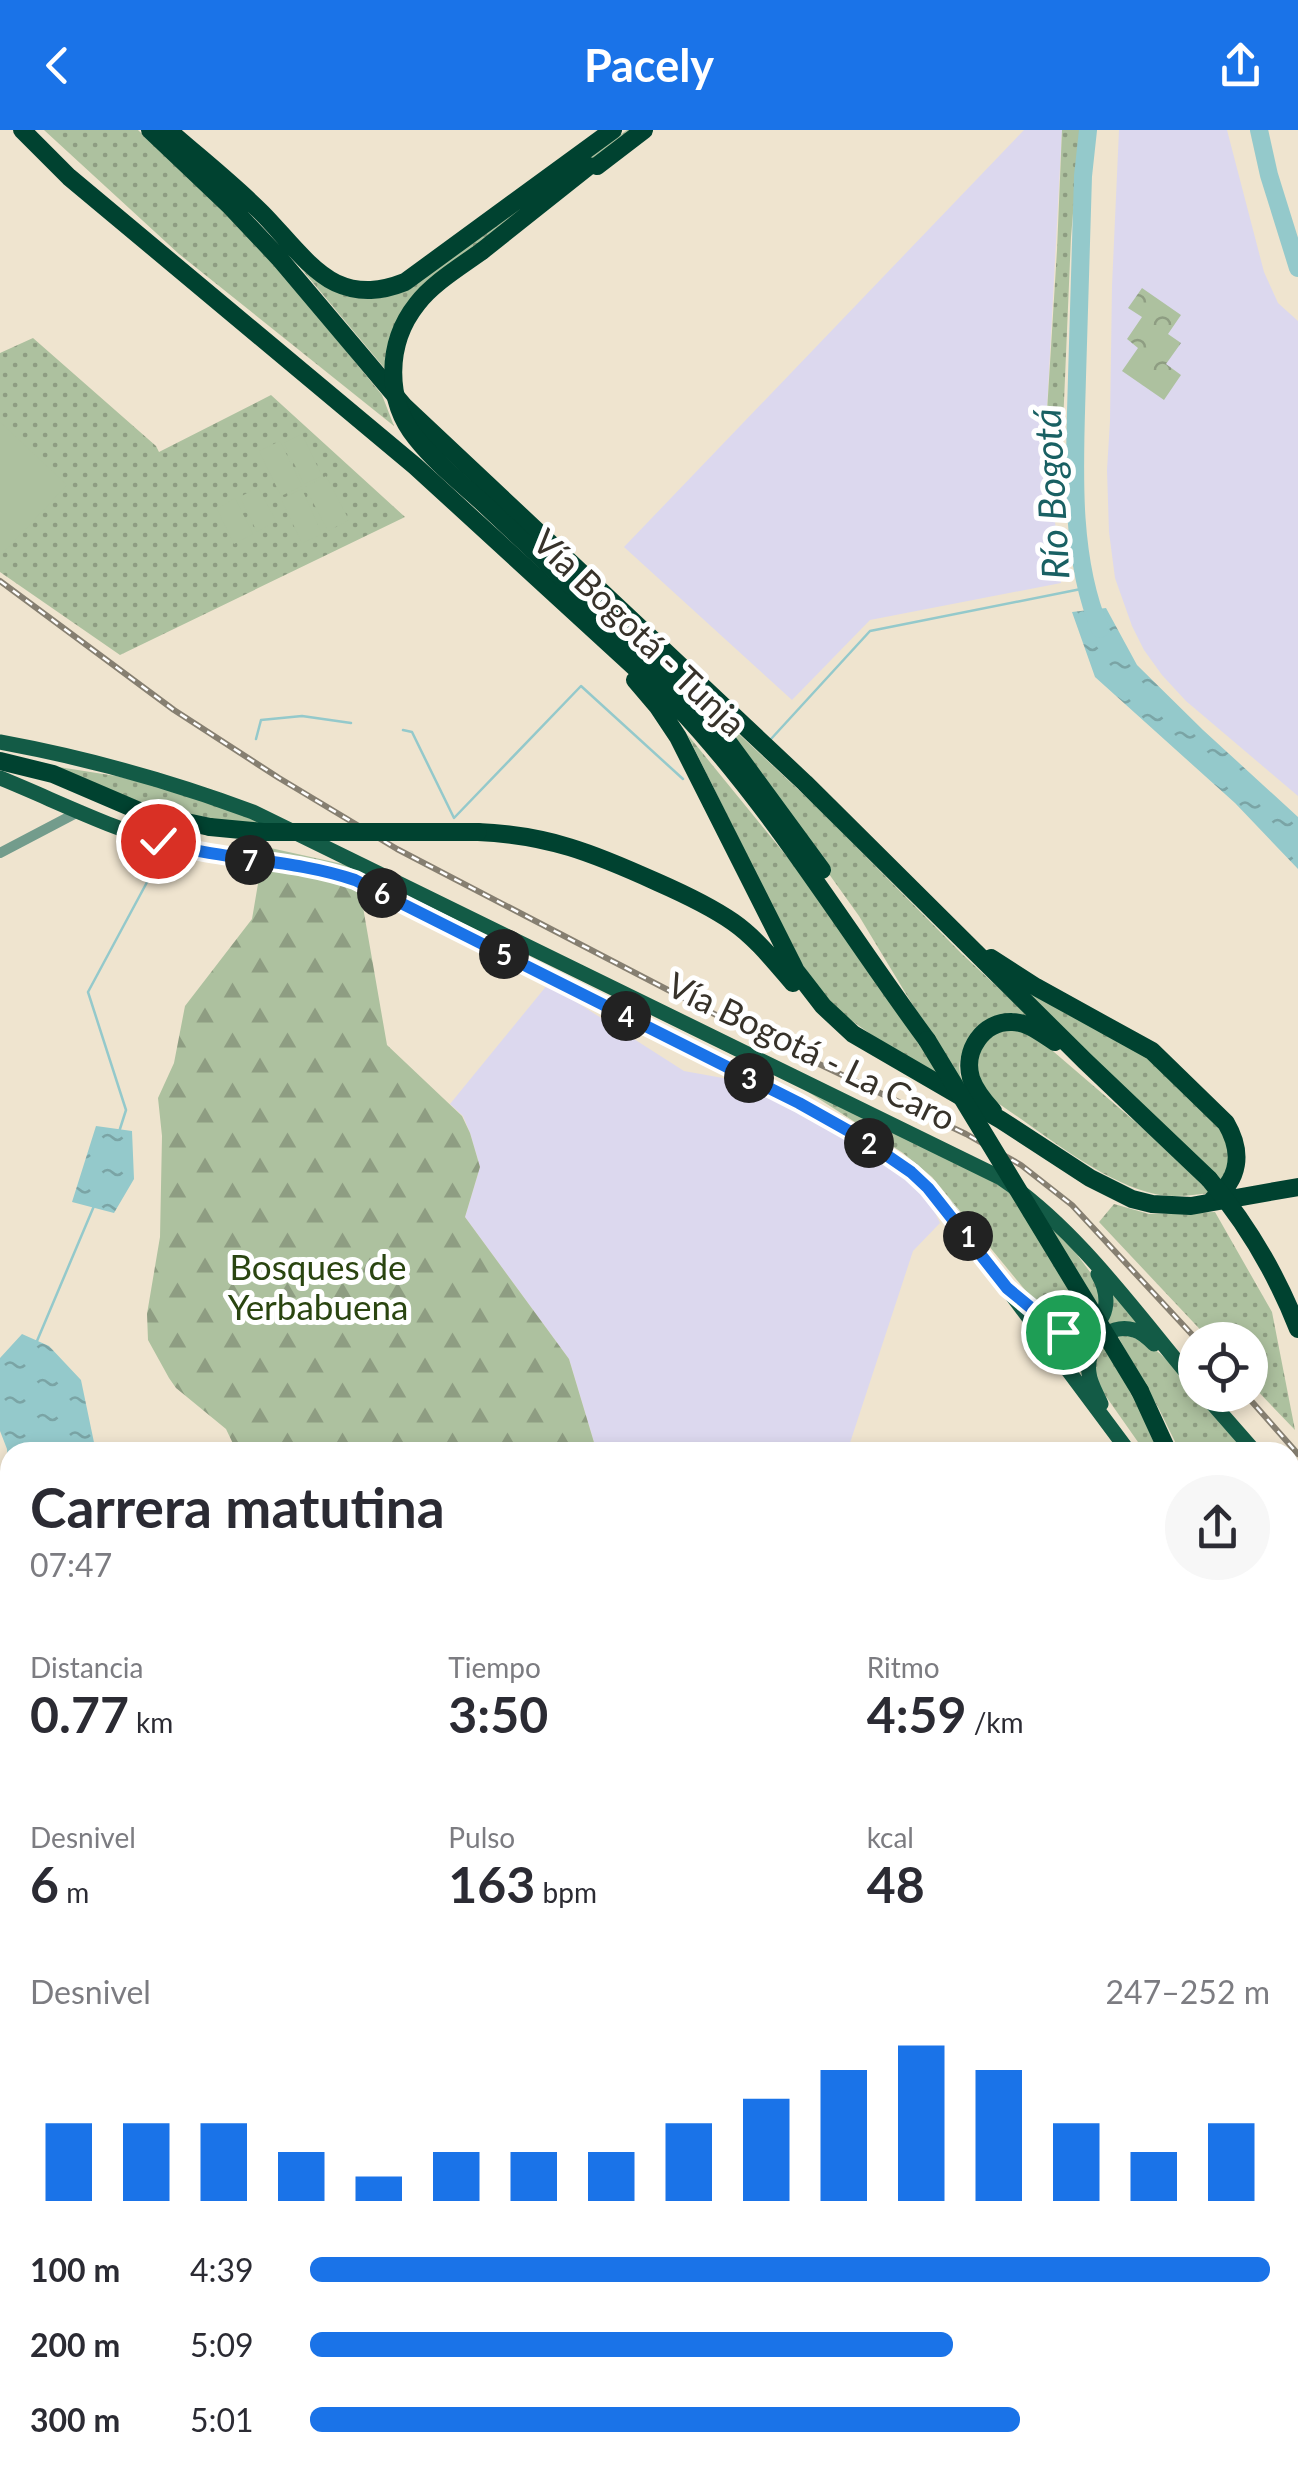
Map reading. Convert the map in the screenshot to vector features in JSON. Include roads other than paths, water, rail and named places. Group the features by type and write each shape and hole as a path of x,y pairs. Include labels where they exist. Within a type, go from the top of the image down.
{"highway":[{"name":"Vía Bogotá - Tunja","path":"22,130 105,208 430,479 700,731 803,864 927,1040 1140,1391 1163,1442"},
{"name":"Vía Bogotá - Tunja","path":"150,130 280,258 404,406 805,783 1209,1179 1262,1251 1298,1329"},
{"path":"168,130 241,193 318,271 348,288 373,290 405,282 613,130"},
{"path":"593,166 636,130"},
{"path":"644,130 538,204 427,293 404,323 397,340 393,362 397,403 426,449 702,712 742,759 858,924 927,1040"},
{"path":"582,619 668,721 786,953 809,990 842,1024"},
{"path":"0,761 53,774 144,813 210,827 263,832 478,832 557,842 629,869 734,922 799,989 881,1052 1115,1192 1152,1204 1190,1206 1298,1188"},
{"path":"918,896 1009,970 1152,1051 1213,1109 1233,1136 1238,1163 1228,1186 1208,1204"},
{"path":"1000,1120 970,1074 973,1046 990,1028 1012,1022 1024,1024 1085,1061"}],"main road":[{"name":"Vía Bogotá - La Caro","path":"0,742 168,782 279,823 1001,1178 1044,1211 1083,1250 1178,1364"},
{"name":"Vía Bogotá - La Caro","path":"0,778 177,847 324,871 355,880 799,1103 863,1139 911,1172 946,1208 1121,1442"},
{"path":"1007,1288 1063,1332 1086,1330 1097,1324 1107,1303 1101,1279 1083,1250"},
{"path":"1116,1436 1089,1373 1096,1343 1111,1330 1134,1330 1145,1335 1178,1367"},
{"path":"1220,1412 1245,1442"}],"street":[{"path":"0,853 81,810"}],"water":[{"path":"1106,608 1137,665 1298,817 1298,869 1235,803 1095,677 1072,612"},
{"path":"96,1126 132,1131 134,1179 114,1213 72,1202"},
{"path":"22,1334 49,1346 81,1380 94,1442 4,1442 0,1431 0,1358"}],"waterway":[{"name":"Río Bogotá","path":"1088,130 1083,176 1075,472 1083,569 1100,629"},
{"name":"Río Bogotá","path":"1259,130 1298,268"},
{"path":"771,739 870,631 1086,588"},
{"path":"403,730 412,732 454,818 581,686 683,779"},
{"path":"256,739 261,720 302,716 351,723"},
{"path":"119,1132 126,1110 88,992 160,858"},
{"path":"37,1341 94,1206"}],"railway":[{"path":"0,581 174,710 397,849 718,1016 966,1134 1021,1165 1072,1205 1180,1322"},
{"path":"1261,1412 1287,1442"}],"park label":[{"name":"Bosques de Yerbabuena","path":"318,1288"}]}
